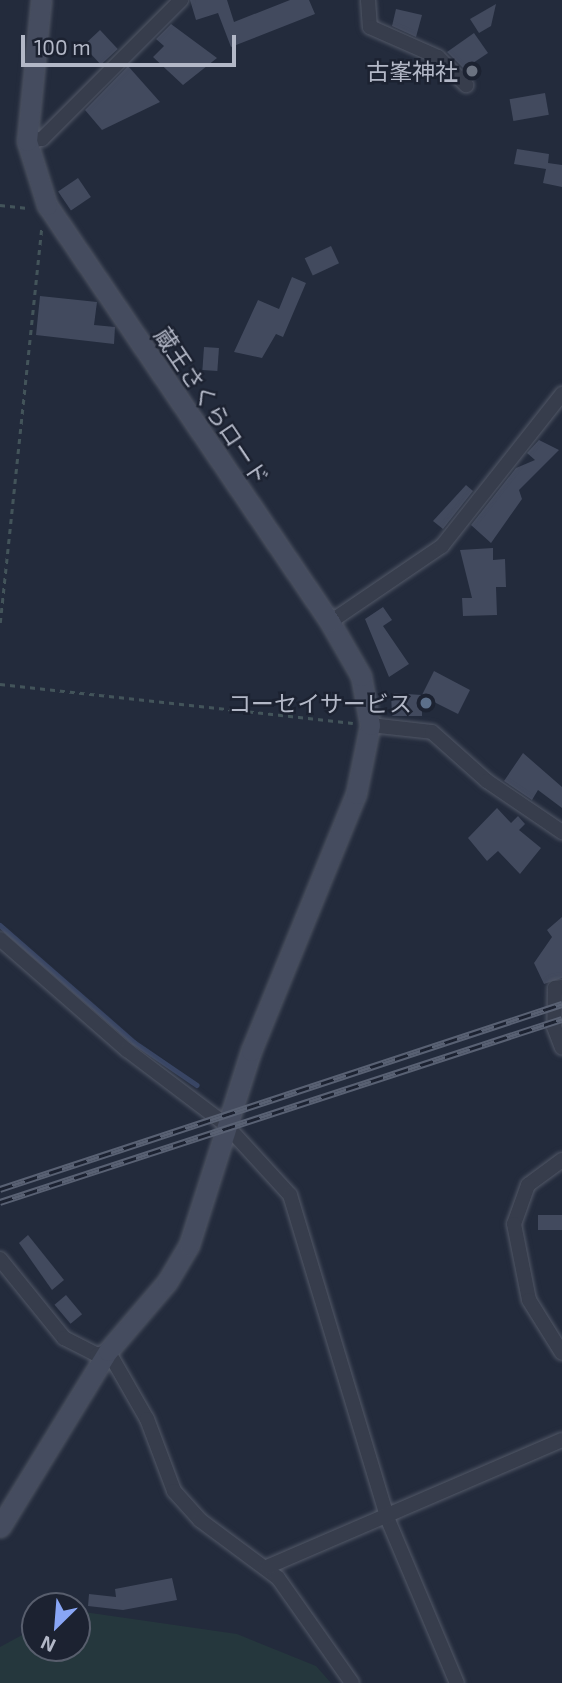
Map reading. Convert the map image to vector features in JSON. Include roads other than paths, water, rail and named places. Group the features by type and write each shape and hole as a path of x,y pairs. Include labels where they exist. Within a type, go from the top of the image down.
{"street":[{"path":"41,0 27,141 42,139 181,0"},
{"path":"368,0 370,27 438,57 466,85"},
{"name":"蔵王さくらロード","path":"27,141 50,211 330,622 361,676 370,725"},
{"path":"330,622 442,546 562,394"},
{"path":"0,1527 108,1351 167,1282 189,1245 225,1124 356,794 370,725 432,732 487,781 562,832"},
{"path":"0,939 127,1050 225,1124 273,1171 302,1223 323,1317 388,1520 457,1683"},
{"path":"562,986 555,988 554,1027 562,1048"},
{"path":"562,1160 528,1185 514,1224 529,1300 562,1353"},
{"path":"0,1259 64,1338 97,1355 108,1351"},
{"path":"108,1351 147,1419 174,1491 200,1520 267,1567 352,1683"},
{"path":"267,1567 388,1520 562,1440"}],"waterway":[{"path":"0,925 134,1042 197,1085"}],"railway":[{"path":"0,1189 562,1004"},
{"path":"0,1202 562,1019"}],"place":[{"name":"古峯神社","path":"472,71"},
{"name":"コーセイサービス","path":"426,703"}]}
